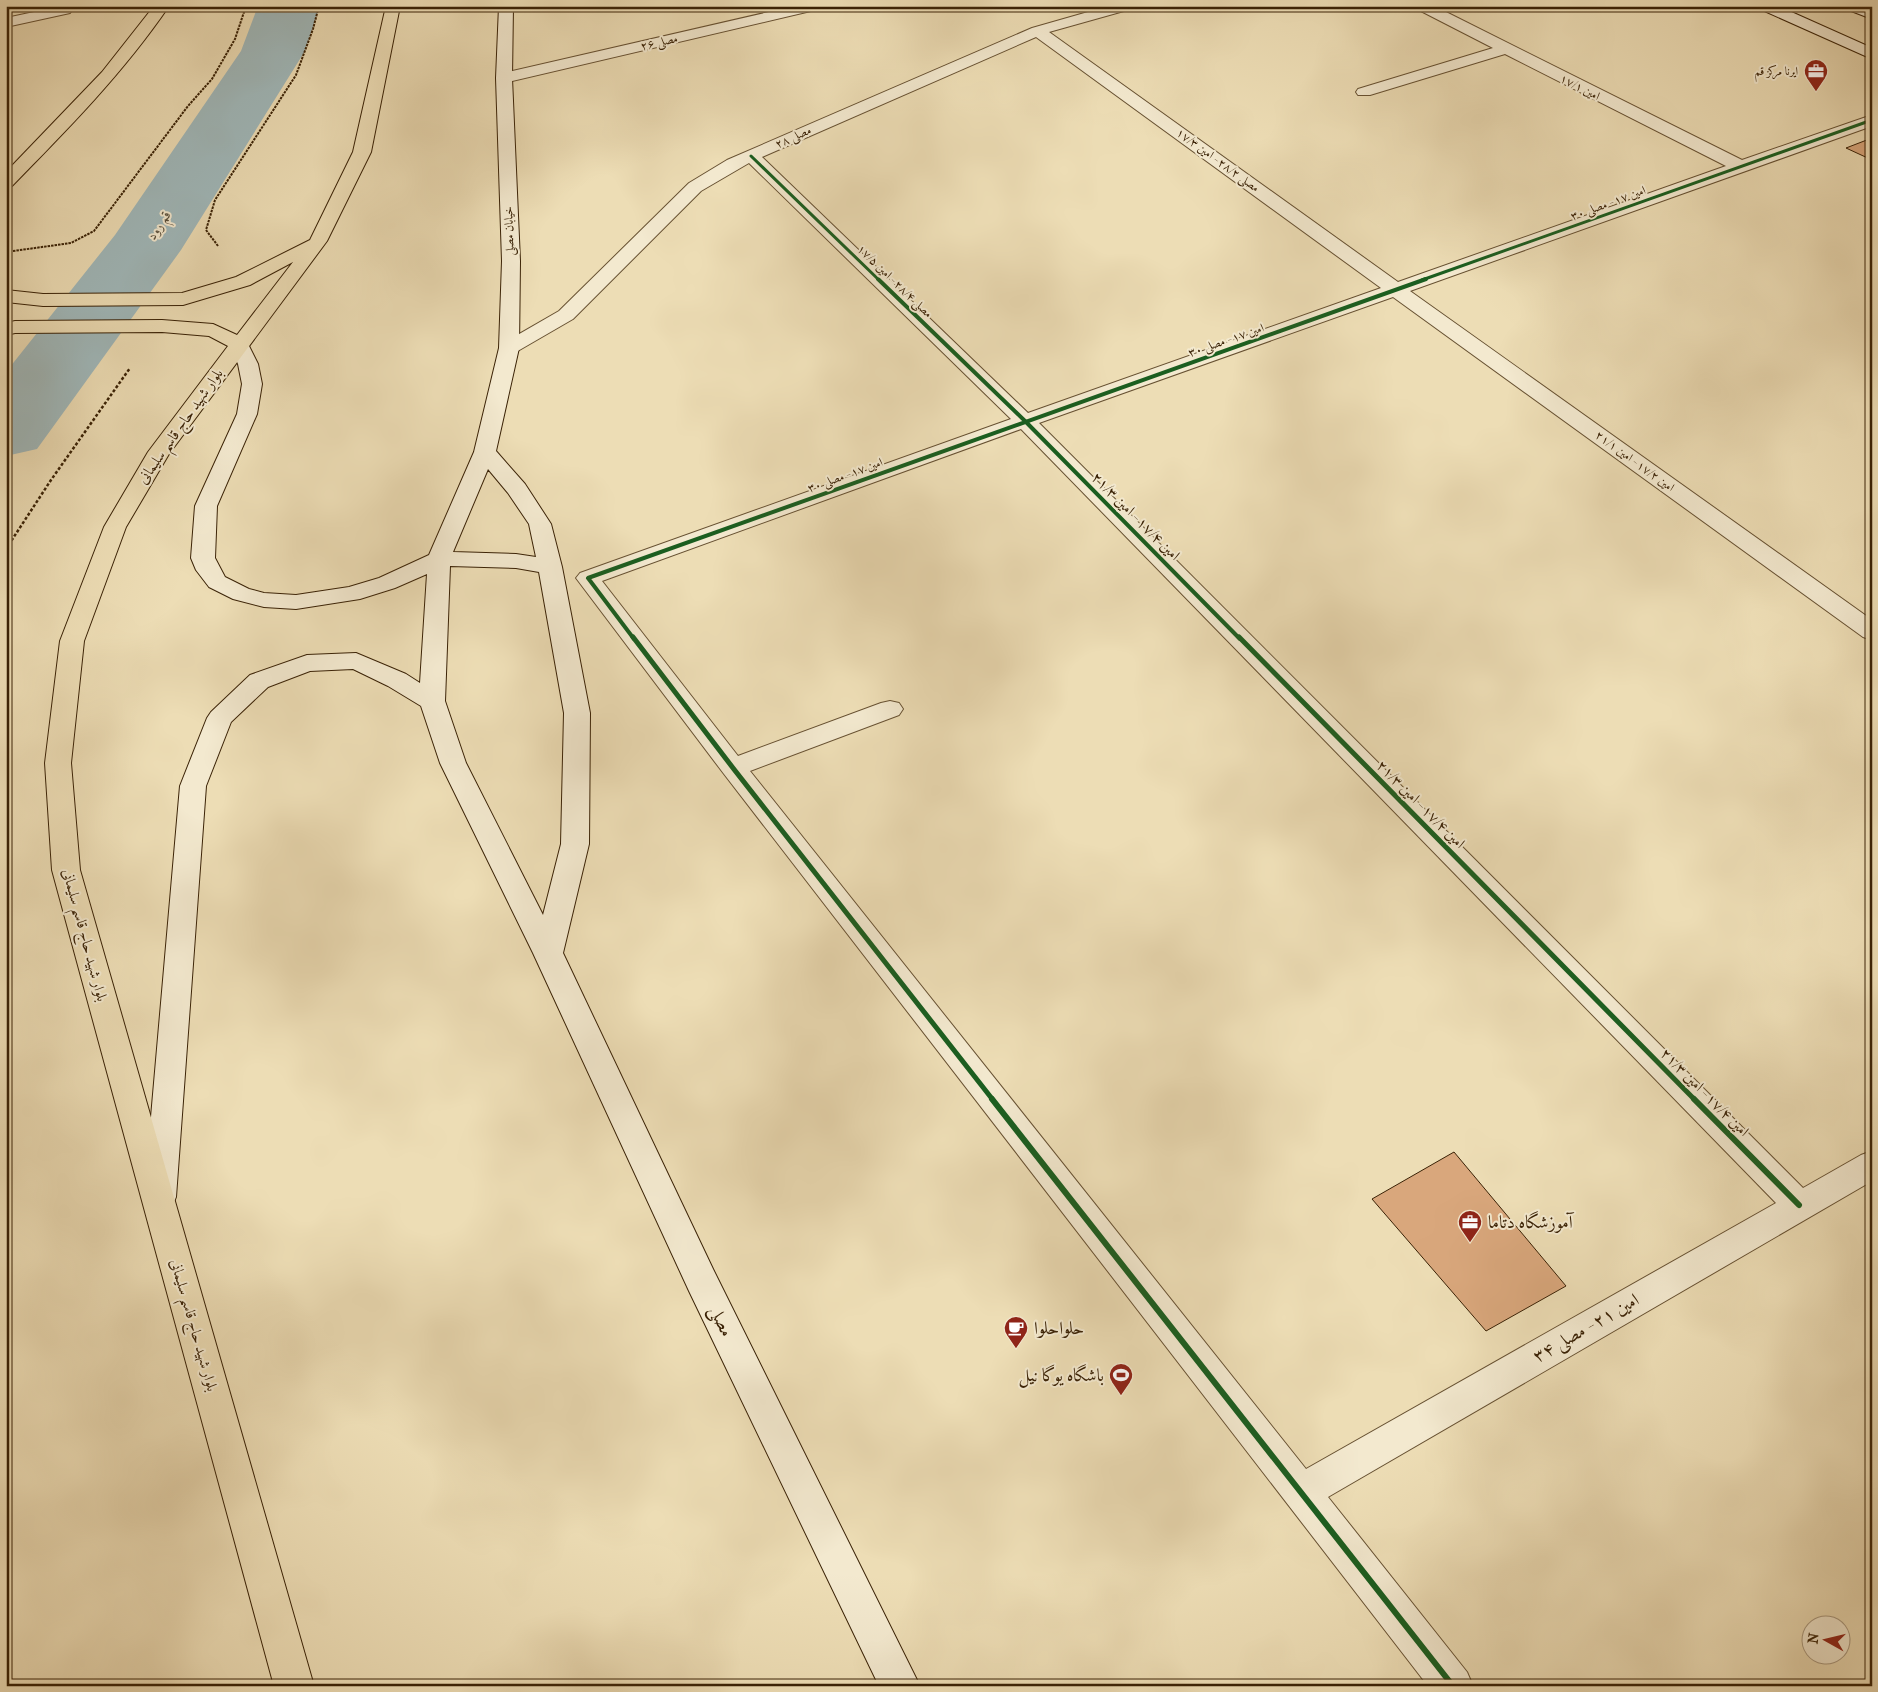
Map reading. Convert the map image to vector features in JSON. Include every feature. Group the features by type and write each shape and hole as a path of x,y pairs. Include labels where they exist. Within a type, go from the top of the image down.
{"main road":[{"path":"6,182 67,119 142,35 162,6"},
{"name":"بلوار شهید حاج قاسم سلیمانی","path":"294,1686 66,870 58,763 72,641 115,527 159,452 318,241 362,152 393,6"},
{"path":"6,296 43,300 183,299 243,281 318,241"},
{"path":"11,328 162,326 213,330 239,344"}],"street":[{"name":"خیابان مصلی","path":"439,559 485,452 509,348 511,261 504,78 506,6"},
{"name":"مصلی ۲۶","path":"504,78 815,6"},
{"name":"مصلی ۲۸","path":"509,348 566,315 695,187 733,164 1037,30 1126,6"},
{"name":"امین ۱۷/۱","path":"1422,6 1740,166"},
{"path":"1766,6 1872,54"},
{"path":"1851,6 1872,15"},
{"path":"6,23 65,10"},
{"name":"مصلی ۲۸/۲ - امین ۱۷/۳","path":"1037,30 1399,290"},
{"path":"1364,92 1505,49"},
{"name":"امین ۱۷ - مصلی ۳۰","path":"733,768 588,578 1872,120"},
{"name":"مصلی ۲۸/۴ - امین ۱۷/۵","path":"751,156 1025,421"},
{"name":"امین ۱۷/۲ - امین ۲۱/۱","path":"1399,290 1872,632"},
{"path":"239,344 248,364 252,384 247,414 206,506 203,558 208,570 217,582 241,594 264,600 296,602 352,594 387,583 439,559 516,561 550,567"},
{"name":"امین ۱۷/۴ - امین ۲۱/۳","path":"1025,421 1799,1205"},
{"path":"485,452 517,489 540,524 578,713 575,844 548,952"},
{"path":"160,1201 193,786 220,718 259,681 307,662 356,661 397,680 432,702 439,559"},
{"name":"مصلی","path":"432,702 453,763 548,952 701,1280 900,1686"},
{"path":"890,709 733,768 1302,1492 1449,1684"},
{"name":"امین ۲۱ - مصلی ۳۴","path":"1302,1492 1799,1205 1872,1165"}],"path":[{"path":"6,252 71,243 94,231 188,106 212,79 235,39 246,6"},
{"path":"243,281 206,230 215,200 296,75 314,29 320,6"},
{"path":"6,549 56,472 148,342 162,326"}],"building":[{"path":"1872,138 1872,160 1846,148"},
{"name":"آموزشگاه دتاما","path":"1454,1152 1566,1286 1486,1331 1372,1199"}],"waterway":[{"name":"قم رود","path":"6,430 143,250 273,51 289,6"}],"cycle path":[{"path":"1453,1686 733,768 588,578 1872,120"},
{"path":"751,156 1025,421 1799,1205"}],"place":[{"name":"ایرنا مرکز قم","path":"1816,92"},
{"name":"آموزشگاه دتاما","path":"1470,1243"},
{"name":"حلواحلوا","path":"1016,1349"},
{"name":"باشگاه یوگا نیل","path":"1121,1396"}]}
